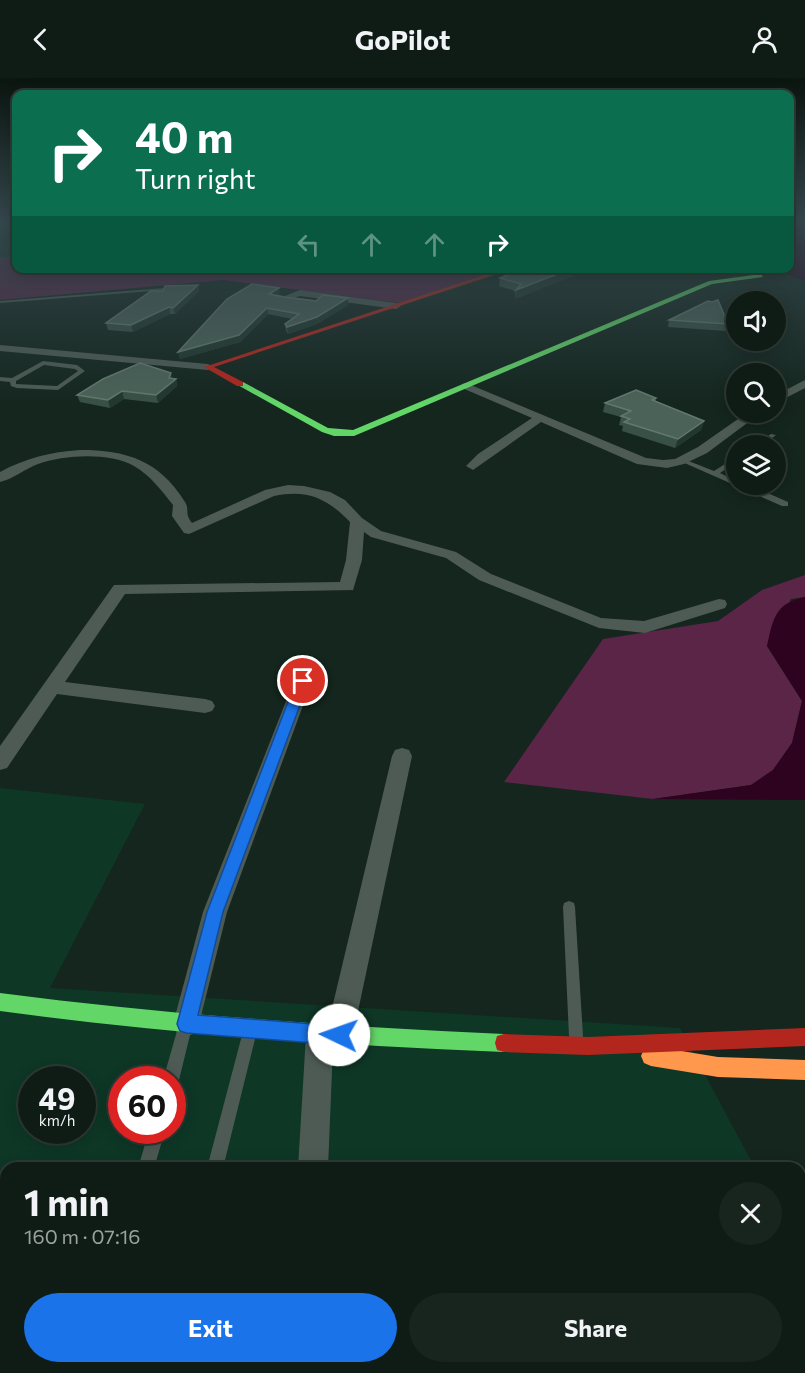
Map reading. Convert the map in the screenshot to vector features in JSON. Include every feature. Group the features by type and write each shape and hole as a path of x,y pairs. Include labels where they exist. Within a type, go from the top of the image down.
{"street":[{"path":"3,350 208,367 465,283"},
{"path":"208,367 334,434 360,430 708,283"},
{"path":"284,298 300,293 396,306"},
{"path":"786,394 805,382"},
{"path":"466,386 642,461 669,464 684,461 740,423"},
{"path":"473,466 540,418"},
{"path":"0,478 47,458 104,455 123,457 138,463 169,490 180,505 179,516 189,530 270,493 288,489 314,492 340,503 376,534 451,555 485,577 599,623 645,627 718,604"},
{"path":"0,762 120,589 347,587 354,560 357,520"},
{"path":"186,1024 215,912 303,681"},
{"path":"53,687 205,706"},
{"path":"314,1162 330,1035 402,756"},
{"path":"0,1002 99,1016 250,1030 582,1046 805,1037"},
{"path":"582,1046 718,1067 800,1074"}],"lane":[{"path":"0,302 182,288"},
{"path":"0,379 13,380 43,363 77,367 82,370 58,388 17,386 13,385 13,380"},
{"path":"684,461 726,479"},
{"path":"714,474 726,466"},
{"path":"764,495 785,504"},
{"path":"569,907 582,1046"},
{"path":"175,1066 186,1024"},
{"path":"217,1162 250,1030"},
{"path":"148,1162 153,1144"}],"shaded area":[{"path":"0,283 185,283 0,300"},
{"path":"249,283 458,283 399,303"},
{"path":"805,575 805,597 791,599 767,646 802,701 792,743 773,770 751,785 653,799 504,782 603,639 718,621 762,590"},
{"path":"805,597 805,800 653,799 751,785 773,770 792,743 802,701 767,646 771,628 781,608 787,603"},
{"path":"0,788 145,804 50,988 680,1028 752,1162 0,1162"}],"building":[{"path":"519,283 533,283 516,290 521,284"},
{"path":"252,284 279,288 269,294 284,297 316,301 323,295 348,298 317,317 287,327 285,324 299,314 267,308 239,335 178,352 227,299"},
{"path":"198,285 173,308 169,307 131,325 106,323 151,291 163,291 165,286"},
{"path":"718,300 726,324 669,320 708,301"},
{"path":"140,363 171,373 169,378 176,379 156,395 122,391 108,400 77,395 103,379"},
{"path":"636,390 656,398 652,400 704,421 678,439 624,422 630,419 621,416 631,411 605,403"}],"traffic: fast":[{"path":"240,384 325,430 334,433 354,433 708,283"},
{"path":"0,1002 188,1024 504,1043"}],"traffic: slow":[{"path":"651,1056 718,1067 805,1070"}],"traffic: jam":[{"path":"240,384 208,367 465,283"},
{"path":"504,1043 588,1046 805,1037"}],"route":[{"path":"303,681 215,912 186,1024 339,1035"}]}
